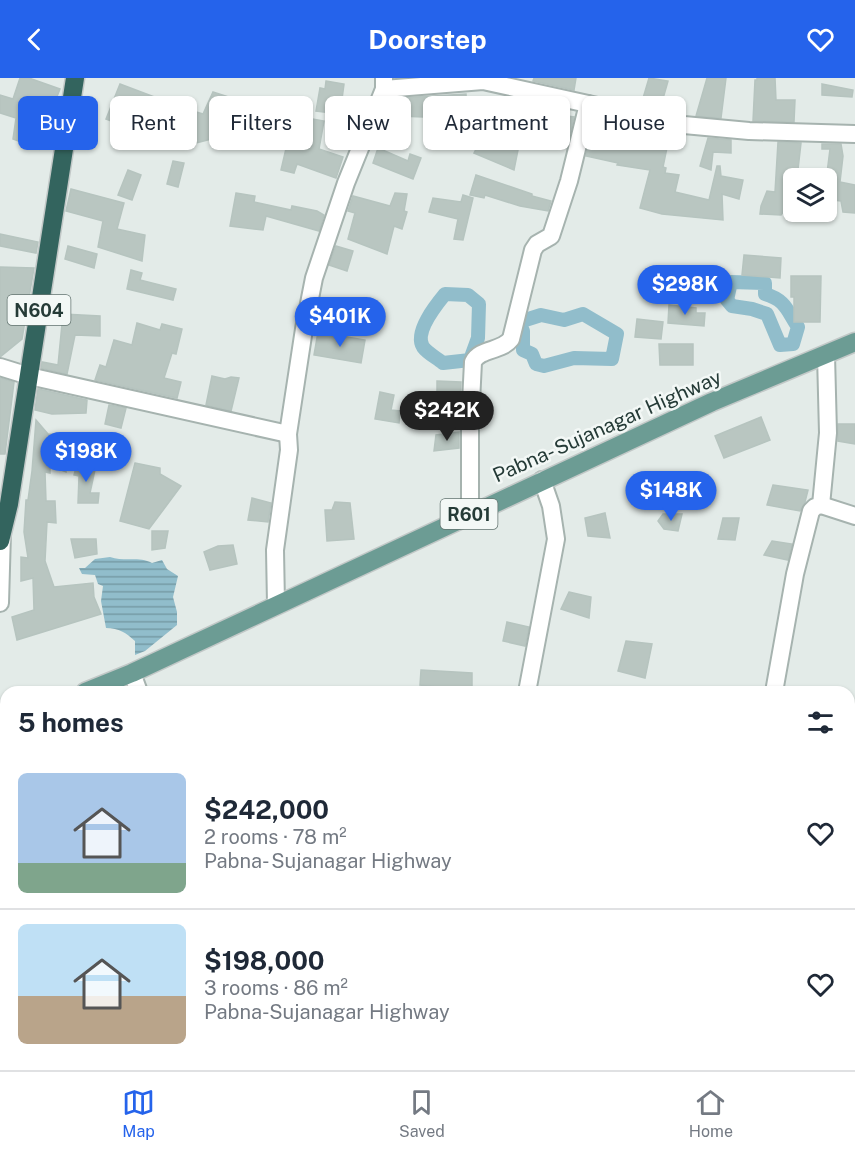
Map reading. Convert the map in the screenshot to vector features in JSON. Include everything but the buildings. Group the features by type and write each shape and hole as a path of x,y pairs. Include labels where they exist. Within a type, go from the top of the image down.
{"highway":[{"name":"N604","path":"1,537 9,504 75,78"}],"main road":[{"name":"Pabna- Sujanagar Highway","path":"100,686 712,402 855,342"}],"street":[{"path":"276,604 275,550 303,329 314,278 346,183 384,84 483,81 582,103"},
{"path":"686,125 749,131 855,134"},
{"path":"470,513 470,422 473,362 478,355 506,345 511,339 533,250 537,244 551,236 569,181 582,128"},
{"path":"821,505 828,433 826,355"},
{"path":"0,367 29,376 288,434"},
{"path":"528,686 556,540 551,506 542,480"},
{"path":"775,686 797,564 812,511 821,505 855,516"},
{"path":"0,603 1,537"},
{"path":"132,673 137,686"},
{"path":"0,898 0,906"}],"water":[{"path":"110,557 152,563 162,560 167,569 178,576 173,597 177,612 177,625 145,651 135,655 135,641 122,631 106,628 101,601 103,586 98,584 95,575 82,574 79,568 85,568 95,559"}],"waterway":[{"path":"731,282 765,283 765,294 782,303 798,327 793,344 780,345 767,314 732,306 727,300 731,282"},
{"path":"445,294 468,295 479,304 478,338 470,360 443,363 423,347 421,334 432,312 445,294"},
{"path":"583,314 617,334 612,359 574,358 544,366 536,364 532,354 523,350 523,331 519,322 541,315 564,320 583,314"}]}
